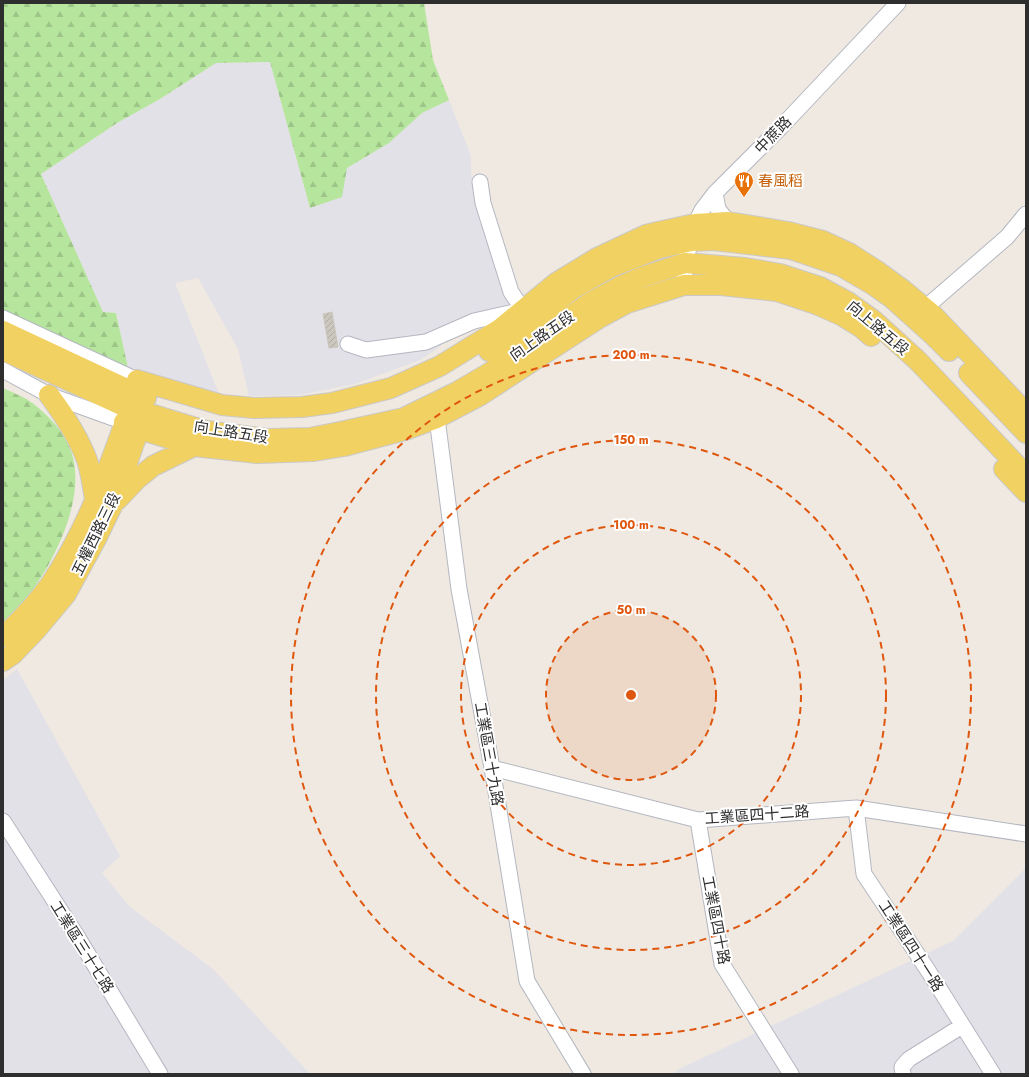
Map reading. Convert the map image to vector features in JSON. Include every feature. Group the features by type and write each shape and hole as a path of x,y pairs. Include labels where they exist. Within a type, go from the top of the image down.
{"main road":[{"name":"向上路五段","path":"139,404 230,420 282,420 334,414 395,399 446,378 512,337 574,288 611,267 660,248 693,233 728,222 788,232 823,241 849,253 876,271 933,315 1026,413"},
{"name":"向上路五段","path":"139,404 222,405 254,408 302,407 332,403 391,388 440,366 500,329 556,283 597,258 646,235 693,233 714,240 792,249 841,266 872,284 892,298 932,334 1026,433"},
{"name":"向上路五段","path":"3,350 206,431 267,439 310,438 404,418 457,392 488,374 591,302 637,279 685,263 745,268 780,274 820,287 848,302 873,320 918,361 1026,475"},
{"name":"向上路五段","path":"3,331 139,404 194,446 256,453 314,451 344,446 408,429 437,418 479,396 599,318 627,303 684,285 721,285 777,290 841,315 862,328 904,367 1026,492"},
{"path":"49,395 70,424 104,502 153,466 194,446"},
{"name":"五權西路三段","path":"3,637 24,617 49,586 74,544 104,502 134,442 139,404"},
{"name":"五權西路三段","path":"3,662 13,654 36,630 66,594 96,540 104,502"}],"street":[{"name":"中蔗路","path":"684,285 685,263 693,233 702,210 715,193 781,127 847,55 898,3"},
{"path":"348,344 366,350 426,342 474,321 523,310 511,292 484,203 480,182"},
{"path":"715,193 718,209 728,222"},
{"path":"925,308 1007,237 1026,214"},
{"name":"向上路五段","path":"3,318 139,404"},
{"name":"向上路五段","path":"3,370 49,395 139,404"},
{"name":"工業區三十九路","path":"437,418 459,588 492,768 527,981 584,1074"},
{"name":"工業區四十二路","path":"492,768 698,820 856,808 1026,834"},
{"name":"工業區四十一路","path":"856,808 864,874 929,972 993,1074"},
{"name":"工業區四十路","path":"698,820 722,964 791,1074"},
{"name":"工業區三十七路","path":"3,821 77,936 160,1074"},
{"path":"903,1074 902,1067 909,1059 962,1026"}],"shaded area":[{"path":"270,62 310,208 347,168 389,143 422,113 449,100 471,156 471,173 509,304 471,315 433,331 441,346 420,360 355,384 299,395 249,396 238,349 198,278 175,283 219,394 128,368 116,313 103,312 41,174 117,123 160,99 216,63"},
{"path":"17,669 120,856 102,873 130,907 213,969 310,1074 3,1074 3,680"},
{"path":"1026,868 1026,1074 672,1074 681,1068 953,941"}],"green space":[{"path":"3,3 424,3 433,60 449,100 422,113 389,143 347,168 342,197 310,208 270,62 216,63 160,99 117,123 41,174 103,312 116,313 128,368 3,322"},
{"path":"3,388 28,400 45,413 55,424 67,442 73,459 75,477 74,496 70,516 55,553 32,590 21,605 3,624"}],"building":[{"path":"332,312 338,347 329,348 323,314"}],"place":[{"name":"春風稻","path":"744,198"}]}
